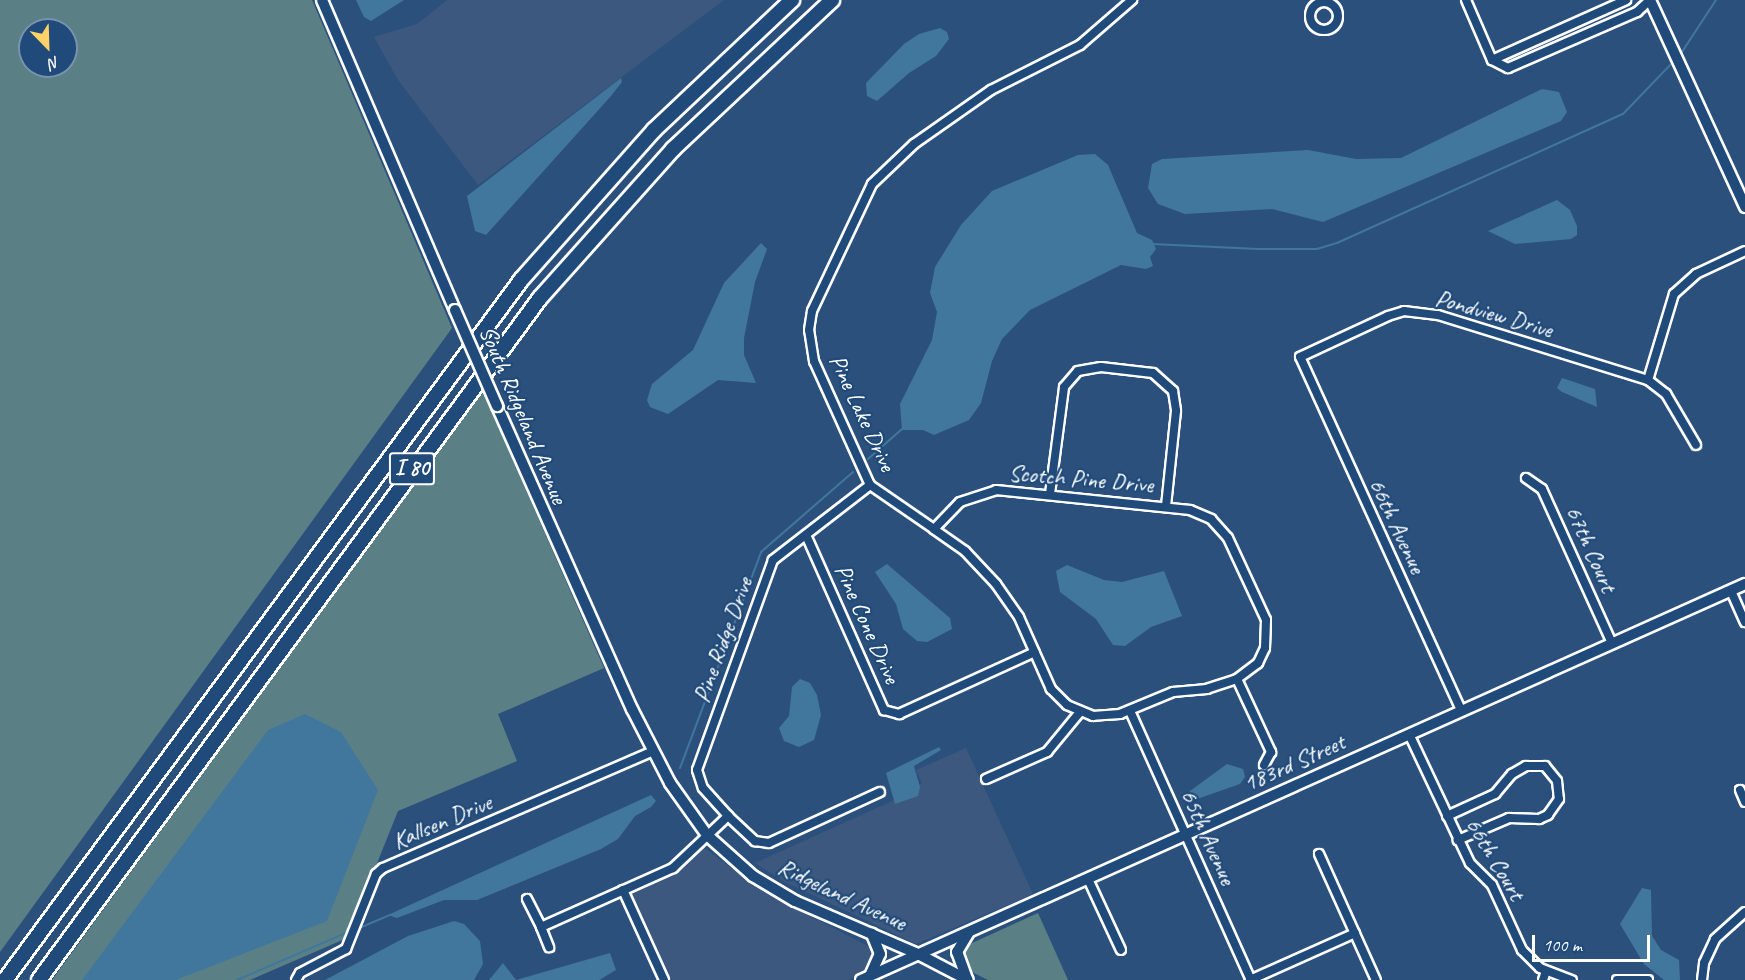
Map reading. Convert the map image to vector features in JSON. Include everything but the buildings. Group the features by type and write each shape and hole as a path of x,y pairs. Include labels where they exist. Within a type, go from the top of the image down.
{"highway":[{"name":"I 80","path":"5,980 521,279 654,130 792,0"},
{"name":"I 80","path":"39,980 540,298 673,149 832,0"}],"street":[{"name":"South Ridgeland Avenue","path":"322,0 553,538 654,751 683,803 707,835"},
{"name":"Pine Lake Drive","path":"1132,0 1080,45 991,90 914,144 872,184 820,287 809,330 814,362 870,485 966,551 996,584 1019,617 1055,694 1080,712 1107,716 1130,711 1173,692 1207,689 1237,679"},
{"path":"1466,0 1492,60 1508,68 1637,12 1650,0 1745,207"},
{"path":"1492,60 1626,0"},
{"path":"1696,445 1666,394 1648,380 1674,294 1696,274 1745,251"},
{"name":"Pondview Drive","path":"1300,357 1388,316 1422,312 1648,380"},
{"name":"66th Avenue","path":"1300,357 1461,710"},
{"path":"1050,495 1064,387 1078,371 1101,367 1153,373 1173,391 1176,411 1166,506"},
{"name":"67th Court","path":"1526,478 1542,489 1612,643"},
{"name":"Pine Ridge Drive","path":"870,485 773,560 697,770 703,788 728,816 755,841 769,843 880,792"},
{"name":"Scotch Pine Drive","path":"934,529 954,507 976,494 996,490 1166,506 1190,510 1211,519 1221,528 1264,614 1268,634 1262,655 1251,670 1237,679"},
{"name":"Pine Cone Drive","path":"806,535 884,710 899,714 1035,652"},
{"name":"183rd Street","path":"866,978 1745,584"},
{"path":"1731,591 1745,622"},
{"path":"1237,679 1271,752 1264,765"},
{"name":"65th Avenue","path":"1130,711 1251,980"},
{"path":"986,779 1047,752 1080,712"},
{"name":"66th Court","path":"1409,734 1470,863 1492,885 1522,950 1546,971 1572,980"},
{"name":"Kallsen Drive","path":"296,980 300,973 346,949 355,934 376,874 383,868 654,751"},
{"path":"1447,816 1495,794 1512,774 1526,766 1545,766 1557,781 1559,799 1548,815 1539,819 1509,818 1458,840"},
{"path":"1740,790 1745,802"},
{"path":"541,927 674,868 728,816"},
{"name":"Ridgeland Avenue","path":"707,835 761,882 795,901 918,954 968,980"},
{"path":"1319,854 1376,980"},
{"path":"1088,879 1121,950"},
{"path":"623,890 664,980"},
{"path":"527,899 549,947"},
{"path":"1702,980 1704,963 1715,939 1745,912"},
{"path":"968,980 957,952 970,931"},
{"path":"1251,980 1355,933"},
{"path":"866,978 880,954 872,934"},
{"path":"1543,980 1546,971"},
{"path":"1617,980 1648,980"}],"shaded area":[{"path":"356,0 404,0 371,21 364,17"},
{"path":"447,0 724,0 478,185 398,80 374,37 417,24"},
{"path":"940,28 947,32 949,39 936,56 909,73 877,101 867,96 866,83 904,44 919,34"},
{"path":"621,78 622,82 611,96 486,235 475,231 467,196"},
{"path":"1542,89 1559,92 1567,112 1561,121 1323,222 1272,209 1185,214 1158,204 1148,188 1152,164 1162,159 1308,150 1356,159 1401,158"},
{"path":"1095,154 1108,165 1137,233 1152,240 1156,249 1150,257 1153,266 1146,269 1121,265 1030,310 1002,339 992,361 981,403 969,420 934,435 923,430 902,430 900,404 932,340 937,312 930,293 935,267 961,225 992,191 1078,155"},
{"path":"1557,200 1570,210 1577,226 1577,235 1571,239 1515,244 1488,231"},
{"path":"761,243 767,249 755,282 744,338 744,355 756,383 718,380 668,414 650,407 647,400 652,384 693,350 724,283"},
{"path":"1562,378 1595,389 1597,407 1557,388"},
{"path":"887,564 950,618 952,629 927,642 917,641 903,629 896,604 875,572"},
{"path":"1067,565 1104,580 1122,582 1164,571 1182,616 1151,627 1125,646 1113,645 1096,619 1060,592 1056,571"},
{"path":"800,679 810,683 817,695 821,715 814,740 799,747 784,741 779,728 789,716 792,687"},
{"path":"305,714 341,732 378,790 327,921 176,980 82,980 268,730"},
{"path":"939,747 941,750 914,766 920,787 918,796 895,804 886,773"},
{"path":"966,748 1033,894 916,944 783,881 755,863 888,803 922,783 916,770"},
{"path":"1227,764 1243,769 1245,777 1240,784 1197,799 1188,798 1190,791"},
{"path":"651,795 656,801 651,807 635,816 618,839 601,849 477,900 444,900 397,918 388,915"},
{"path":"704,848 766,893 872,948 871,966 848,980 670,980 631,895 635,889 681,869"},
{"path":"1642,888 1651,890 1652,936 1661,950 1679,960 1680,980 1664,980 1644,964 1620,924"},
{"path":"454,921 464,924 480,941 483,964 474,980 325,980 408,936"},
{"path":"610,953 616,970 599,980 516,980"},
{"path":"503,963 516,980 489,980"}],"green space":[{"path":"0,0 312,0 452,328 0,952"},
{"path":"482,390 604,668 498,714 517,761 398,811 347,938 250,980 52,980"},
{"path":"1038,913 1068,980 988,980 968,970 962,953 970,944"}],"waterway":[{"path":"1680,55 1716,0"},
{"path":"1152,244 1317,249 1337,243 1623,114 1674,61"},
{"path":"868,459 902,429"},
{"path":"680,768 761,552 853,472"},
{"path":"357,929 390,915"},
{"path":"237,980 351,931"}]}
